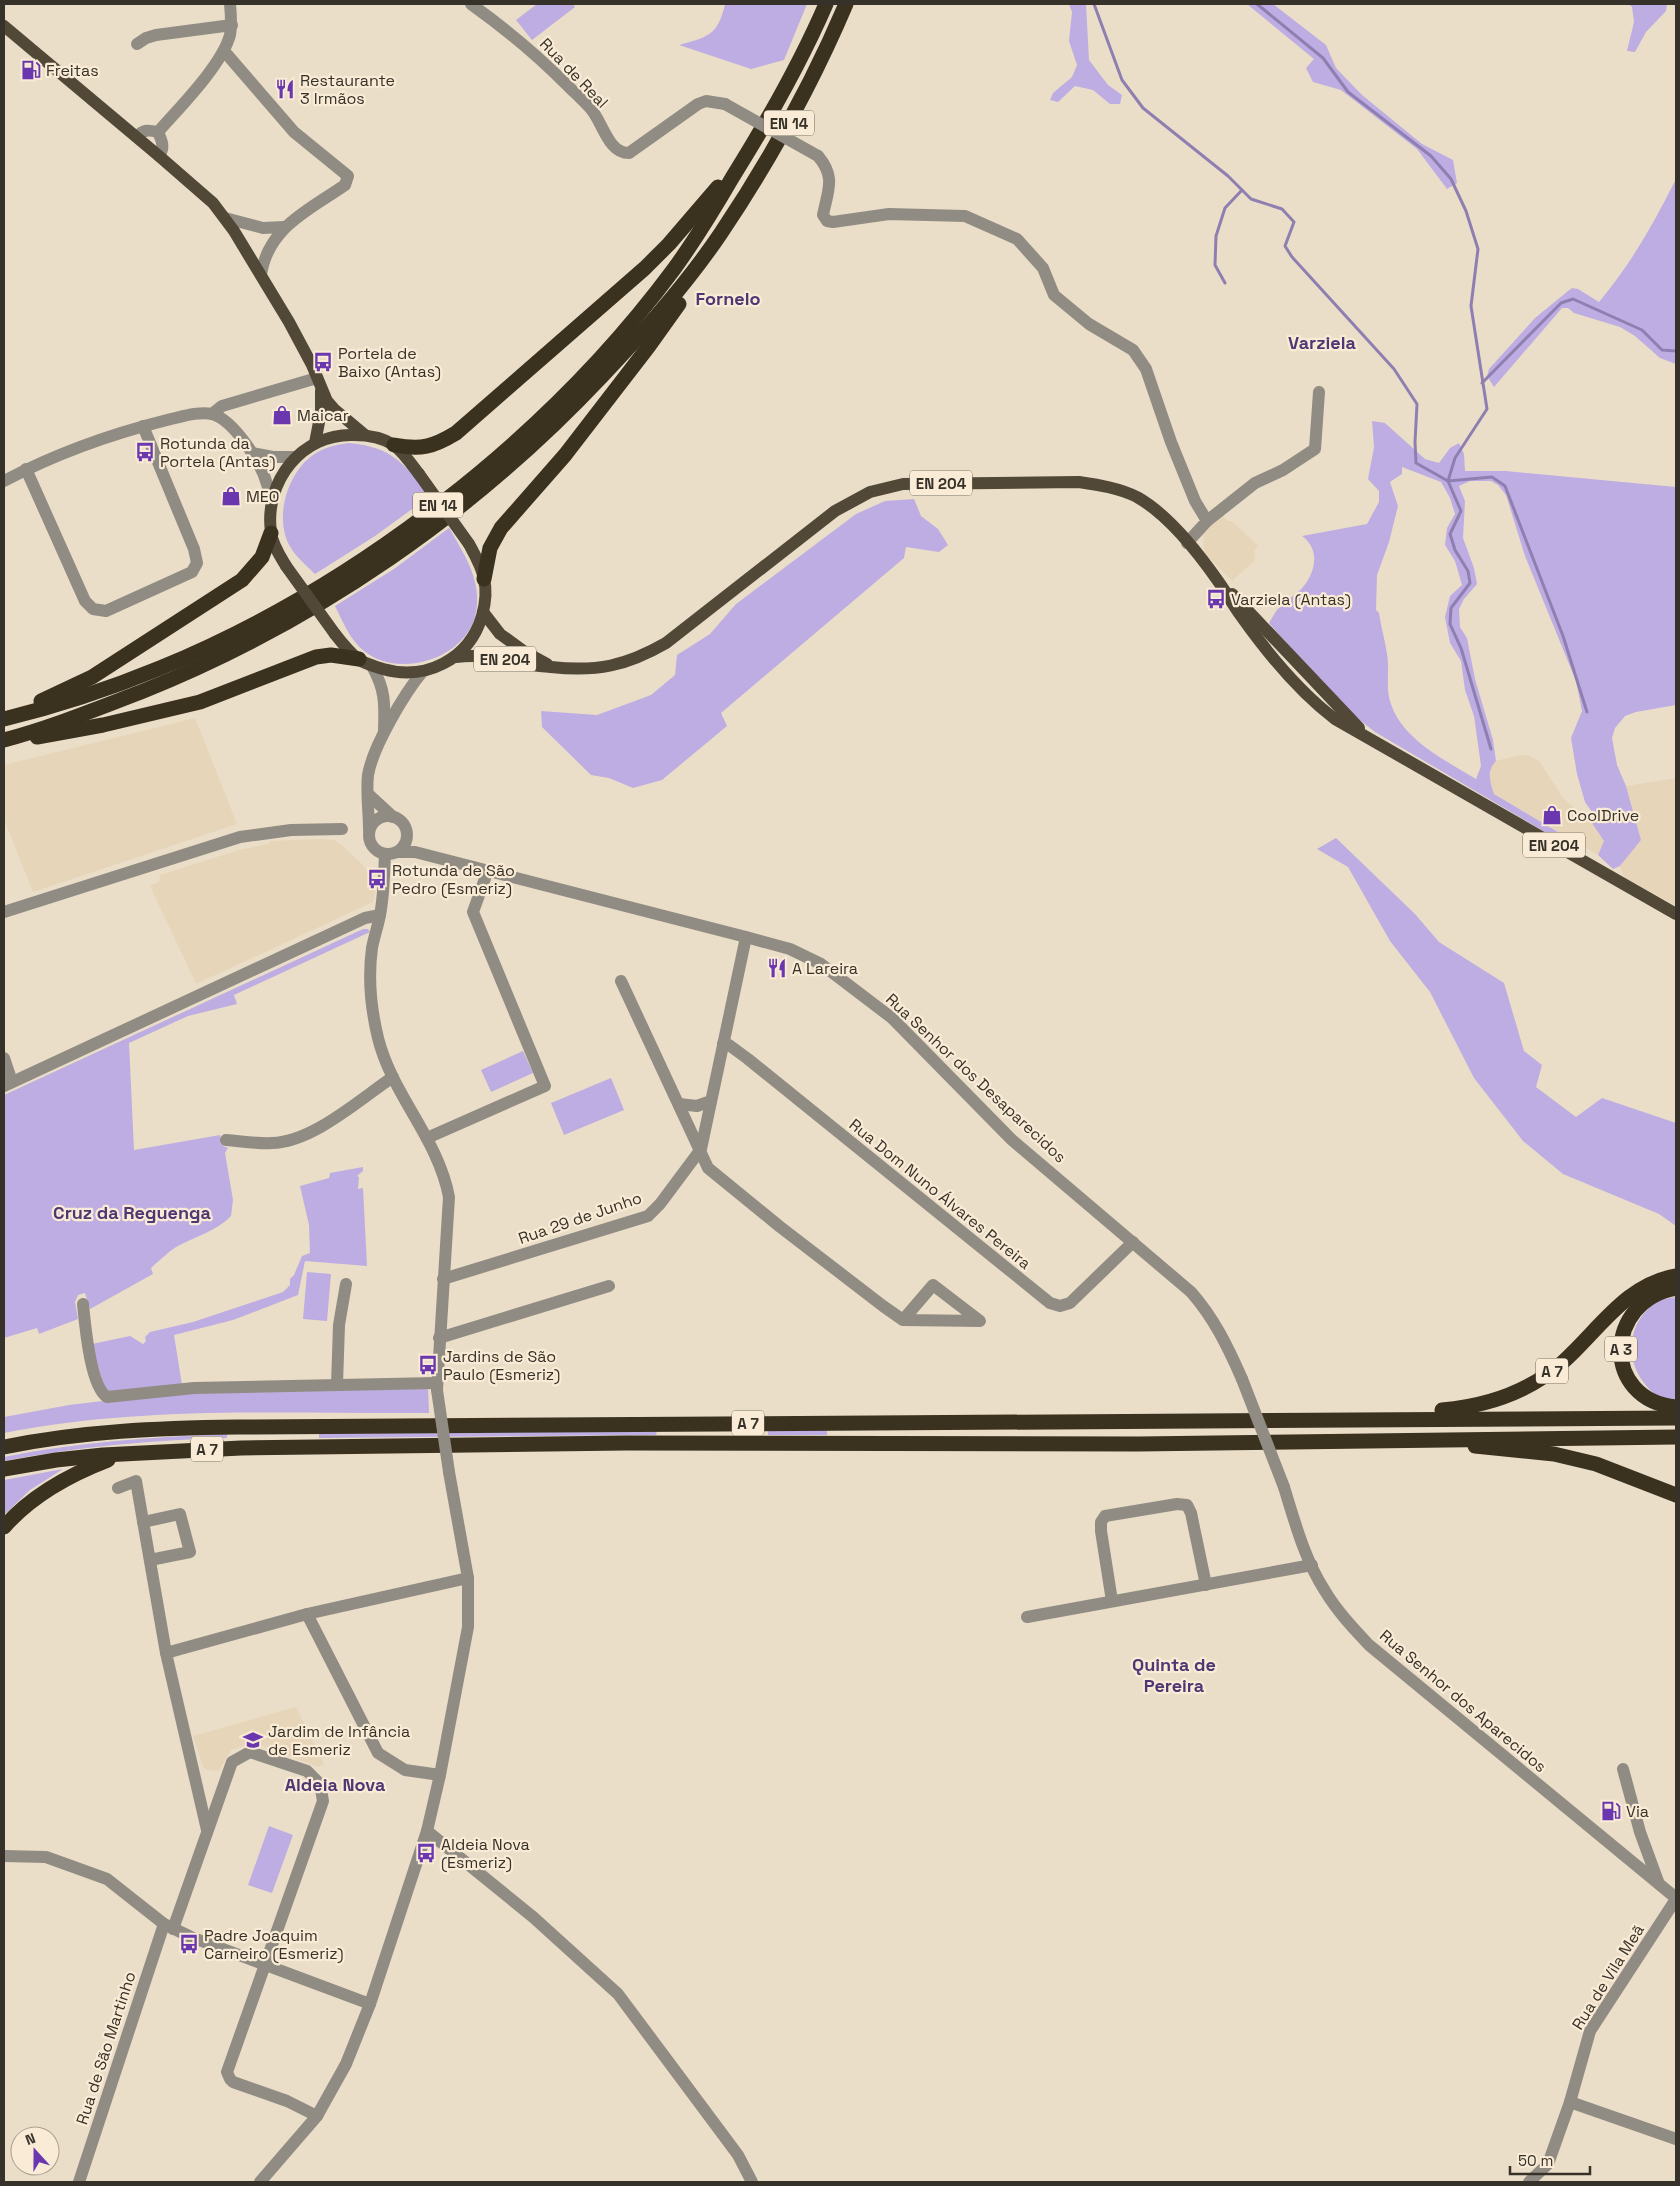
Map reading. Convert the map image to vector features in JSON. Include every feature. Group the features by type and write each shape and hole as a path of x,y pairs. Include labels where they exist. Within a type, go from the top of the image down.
{"highway":[{"name":"EN 14","path":"4,718 50,707 98,692 160,668 230,636 308,593 425,516 512,444 593,366 674,269 704,225 755,141 786,86 826,4"},
{"name":"EN 14","path":"484,579 490,548 501,528 565,456 649,346 689,289 720,235 782,137 807,89 846,4"},
{"name":"EN 14","path":"394,445 425,448 438,444 456,433 646,268 693,217 755,141"},
{"name":"EN 14","path":"4,741 104,706 200,667 279,627 388,560 430,531 491,482 570,410 674,296 720,235"},
{"path":"4,718 92,677 242,580 262,556 271,533"},
{"path":"4,741 103,725 200,702 316,657 331,655 365,662"},
{"name":"A 7","path":"1402,1420 1425,1412 1467,1408 1517,1393 1540,1380 1562,1363 1629,1297 1655,1281 1676,1276"},
{"name":"A 3","path":"1676,1288 1647,1299 1632,1313 1623,1332 1621,1352 1624,1370 1640,1394 1661,1406 1676,1408"},
{"name":"A 7","path":"4,1447 50,1438 108,1431 230,1427 1299,1422 1676,1418"},
{"name":"A 7","path":"4,1469 56,1460 241,1448 540,1443 1139,1444 1676,1436"},
{"path":"1457,1438 1464,1445 1554,1454 1596,1464 1676,1495"},
{"path":"4,1527 22,1508 51,1487 89,1467 126,1454"}],"main road":[{"path":"4,26 159,156 200,192 225,218 302,344 319,383 334,409 365,435"},
{"path":"315,443 321,412 319,383"},
{"path":"365,662 335,634 286,566 271,533 271,503 286,467 315,443 346,434 365,435 394,445 419,474 469,544 484,579 483,612 475,635 456,657"},
{"name":"EN 204","path":"365,662 399,673 424,671 456,657 476,655 494,656 522,663 583,670 604,668 624,663 651,652 666,643 836,510 854,499 886,487 903,484 949,482 1078,482 1097,484 1125,492 1145,502 1187,543 1219,582 1246,624 1299,689 1335,720 1367,736 1676,914"},
{"name":"EN 204","path":"483,612 500,634 525,652 554,667"}],"street":[{"path":"158,132 195,89 224,51 232,25 230,4"},
{"name":"Rua de Real","path":"471,4 511,32 562,80 592,110 614,147 622,153 629,153 698,104 706,101 726,104 818,156 826,165 830,179 824,215 827,221 847,221 889,214 965,216 1017,239 1043,268 1054,295 1089,324 1133,350 1146,369 1171,442 1195,500 1207,521"},
{"path":"136,44 156,35 232,25"},
{"path":"224,51 294,132 348,176 345,185 284,227 264,258 261,275"},
{"path":"137,137 140,132 147,130 158,132"},
{"path":"158,132 162,140 163,150 159,156"},
{"path":"225,218 263,228 284,227"},
{"path":"212,414 222,406 319,383"},
{"path":"1187,543 1207,521 1255,483 1283,470 1316,449 1319,392"},
{"path":"4,481 26,469 84,445 143,426 192,414 212,414 227,421 252,453 267,484 271,503"},
{"path":"26,469 85,600 93,609 106,611 192,572 197,563 194,549 143,426"},
{"path":"252,453 273,457 296,457"},
{"path":"365,662 381,682 386,701 384,734"},
{"path":"391,853 373,848 368,836 370,829 368,777 372,759 384,734 415,681 424,671"},
{"path":"260,2182 317,2116 346,2064 370,2004 426,1832 440,1775 468,1627 468,1578 449,1472 437,1386 449,1197 445,1176 427,1138 393,1077 378,1039 370,983 372,947 380,916 391,853 406,840 407,833 402,823 368,794"},
{"path":"370,829 379,818 393,817"},
{"path":"4,912 240,837 291,830 342,830"},
{"name":"Rua Senhor dos Desaparecidos","path":"407,833 420,846 441,860"},
{"name":"Rua Senhor dos Desaparecidos","path":"391,853 415,852 441,860 488,870 790,949 821,964 892,1018 1012,1140 1191,1292 1202,1304 1226,1342 1284,1487"},
{"path":"427,1138 545,1086 473,912 488,870"},
{"path":"4,1058 8,1084 365,918 380,916"},
{"path":"701,1149 746,937"},
{"path":"621,981 701,1149 708,1168 831,1266 903,1320 980,1321 933,1284 903,1320"},
{"name":"Rua Dom Nuno Álvares Pereira","path":"723,1044 748,1059 1050,1303 1060,1306 1070,1303 1133,1242"},
{"path":"226,1140 271,1144 294,1139 329,1121 393,1077"},
{"path":"679,1104 697,1106 711,1101"},
{"name":"Rua 29 de Junho","path":"443,1279 648,1216 660,1204 701,1149"},
{"path":"337,1384 339,1325 346,1284"},
{"path":"440,1338 609,1286"},
{"path":"83,1304 90,1360 101,1389 107,1397 194,1388 337,1384 437,1386"},
{"path":"118,1488 136,1481 166,1653 207,1830"},
{"name":"Rua Senhor dos Aparecidos","path":"1284,1487 1303,1547 1324,1591 1369,1645 1676,1898"},
{"path":"1112,1602 1101,1531 1101,1522 1105,1516 1177,1504 1187,1505 1191,1513 1206,1585"},
{"path":"143,1522 180,1514 190,1552 150,1560"},
{"path":"1027,1617 1312,1565"},
{"path":"166,1653 307,1614 468,1578"},
{"path":"307,1614 378,1753 405,1770 440,1775"},
{"name":"Rua de São Martinho","path":"79,2182 168,1926 232,1762 250,1752 307,1771 320,1784 322,1801 228,2076 233,2082 287,2101 317,2116"},
{"path":"1623,1769 1640,1832 1660,1884"},
{"path":"426,1832 533,1917 618,1994 738,2155 752,2182"},
{"path":"4,1856 46,1857 107,1879 168,1926 370,2004"},
{"name":"Rua de Vila Meã","path":"1528,2182 1548,2164 1570,2102 1590,2031 1676,1898"},
{"path":"1570,2102 1676,2139"}],"shaded area":[{"path":"537,4 573,4 575,7 532,40 516,20"},
{"path":"725,4 807,4 784,60 751,69 679,45 710,34 719,23"},
{"path":"1069,4 1086,4 1089,60 1108,85 1122,95 1120,104 1110,104 1093,90 1075,86 1058,102 1050,100 1053,93 1072,77 1077,65 1069,41 1072,12"},
{"path":"1247,4 1273,4 1326,45 1336,68 1362,95 1422,144 1453,160 1457,183 1447,189 1417,149 1341,90 1313,82 1306,68 1314,59"},
{"path":"1629,4 1667,4 1666,11 1646,32 1635,52 1627,51 1634,22 1632,7"},
{"path":"1676,179 1676,364 1660,358 1635,336 1620,327 1574,313 1568,308 1562,308 1494,387 1487,376 1489,369 1535,318 1568,291 1572,288 1578,289 1599,302 1611,288 1641,243"},
{"path":"1372,421 1385,423 1425,459 1439,463 1450,448 1459,443 1464,454 1465,471 1506,471 1676,487 1676,705 1636,712 1625,716 1615,728 1612,738 1617,765 1626,786 1641,840 1620,866 1613,869 1598,855 1604,841 1592,823 1596,818 1585,802 1577,774 1571,738 1582,711 1576,681 1525,556 1506,495 1498,485 1491,481 1470,481 1459,486 1465,501 1463,538 1474,568 1477,584 1464,599 1459,609 1460,627 1467,638 1475,679 1493,740 1496,761 1491,769 1490,777 1494,794 1573,841 1567,845 1375,732 1343,707 1269,623 1280,607 1298,592 1309,579 1314,564 1314,556 1308,542 1302,536 1367,524 1379,502 1379,491 1368,479 1374,447","holes":["1402,467 1441,482 1450,498 1455,514 1447,528 1445,545 1455,561 1462,585 1450,596 1445,617 1450,643 1461,661 1465,690 1474,716 1481,766 1476,779 1426,748 1415,739 1397,717 1389,698 1387,654 1379,613 1376,610 1377,575 1389,542 1398,506 1390,482 1402,474"]},
{"path":"349,443 377,448 387,453 405,466 430,496 375,536 315,574 296,555 286,537 283,511 286,498 296,473 313,455 326,448"},
{"path":"914,499 921,516 938,529 948,545 939,552 906,547 904,558 721,713 727,726 662,780 633,788 609,778 591,775 542,727 541,711 597,715 651,695 675,675 677,655 710,634 736,604 856,514 885,501"},
{"path":"1222,515 1228,521 1232,521 1258,546 1254,551 1255,560 1232,581 1205,553 1204,548 1203,533"},
{"path":"449,528 467,559 475,581 477,605 475,617 468,632 457,645 427,661 410,664 393,663 378,659 364,651 351,636 335,606 394,569"},
{"path":"195,718 237,824 33,892 4,819 4,765"},
{"path":"1528,755 1540,762 1563,798 1592,823 1604,841 1598,855 1494,794 1489,779 1491,767 1496,761"},
{"path":"1676,778 1676,906 1624,877 1620,866 1641,840 1626,786"},
{"path":"1336,838 1415,914 1439,942 1504,983 1524,1051 1542,1065 1536,1087 1576,1117 1602,1098 1676,1123 1676,1226 1659,1214 1563,1174 1523,1141 1474,1078 1430,992 1390,941 1348,867 1317,849"},
{"path":"334,840 364,866 376,886 373,902 196,984 150,886 159,882 160,875 239,850 268,844 271,841"},
{"path":"363,929 368,929 370,932 234,995 237,1004 188,1016 129,1043 134,1150 220,1135 223,1146 228,1148 225,1153 233,1200 231,1216 212,1230 173,1249 151,1268 153,1274 90,1309 85,1293 78,1295 75,1302 78,1319 39,1334 37,1328 4,1338 4,1095"},
{"path":"523,1051 533,1073 491,1092 481,1070"},
{"path":"611,1078 624,1110 564,1135 551,1103"},
{"path":"363,1167 363,1171 357,1176 359,1177 358,1189 363,1188 367,1266 305,1261 298,1295 233,1320 174,1335 182,1385 110,1393 104,1388 92,1344 130,1336 143,1344 146,1341 145,1337 150,1332 193,1322 283,1292 290,1285 290,1279 294,1275 302,1256 310,1253 309,1225 300,1186 329,1178 330,1173"},
{"path":"307,1272 331,1274 327,1321 303,1319"},
{"path":"1676,1297 1676,1402 1658,1397 1646,1385 1637,1372 1633,1361 1632,1349 1636,1326 1642,1316 1650,1307 1661,1300"},
{"path":"428,1387 429,1413 269,1412 162,1415 56,1424 4,1433 4,1417 69,1405 161,1394"},
{"path":"768,1430 827,1430 827,1435 768,1435"},
{"path":"657,1431 656,1435 319,1438 319,1433"},
{"path":"227,1434 227,1438 115,1445 4,1461 4,1457 87,1444"},
{"path":"63,1469 30,1490 4,1515 4,1480"},
{"name":"Jardim de Infância de Esmeriz","path":"296,1707 324,1764 318,1767 262,1746 249,1744 231,1750 220,1769 216,1771 203,1767 193,1736"},
{"path":"269,1826 293,1835 272,1893 248,1885"}],"waterway":[{"path":"1094,4 1122,80 1143,108 1228,176 1251,199 1282,209 1294,222 1285,246 1292,257 1394,369 1417,404 1416,463 1448,481 1461,511 1450,534 1455,550 1468,571 1470,583 1451,608 1450,624 1461,648 1491,749"},
{"path":"1257,4 1323,58 1348,92 1431,156 1451,179 1466,211 1478,249 1471,306 1487,409 1455,458 1448,481 1492,477 1505,486 1563,636 1587,712"},
{"path":"1225,283 1215,265 1216,236 1225,208 1242,190"},
{"path":"1482,383 1561,303 1573,299 1642,330 1662,350 1676,351"}],"place":[{"name":"Freitas","path":"31,70"},
{"name":"Restaurante 3 Irmãos","path":"285,89"},
{"name":"Portela de Baixo (Antas)","path":"323,362"},
{"name":"Maicar","path":"282,415"},
{"name":"Rotunda da Portela (Antas)","path":"145,452"},
{"name":"MEO","path":"231,496"},
{"name":"Varziela (Antas)","path":"1216,599"},
{"name":"CoolDrive","path":"1552,815"},
{"name":"Rotunda de São Pedro (Esmeriz)","path":"377,879"},
{"name":"A Lareira","path":"777,968"},
{"name":"Jardins de São Paulo (Esmeriz)","path":"428,1365"},
{"name":"Jardim de Infância de Esmeriz","path":"253,1740"},
{"name":"Via","path":"1611,1811"},
{"name":"Aldeia Nova (Esmeriz)","path":"426,1853"},
{"name":"Padre Joaquim Carneiro (Esmeriz)","path":"189,1944"}],"district":[{"name":"Fornelo","path":"728,298"},
{"name":"Varziela","path":"1322,342"},
{"name":"Cruz da Reguenga","path":"132,1212"},
{"name":"Quinta de Pereira","path":"1174,1674"},
{"name":"Aldeia Nova","path":"335,1784"}]}
